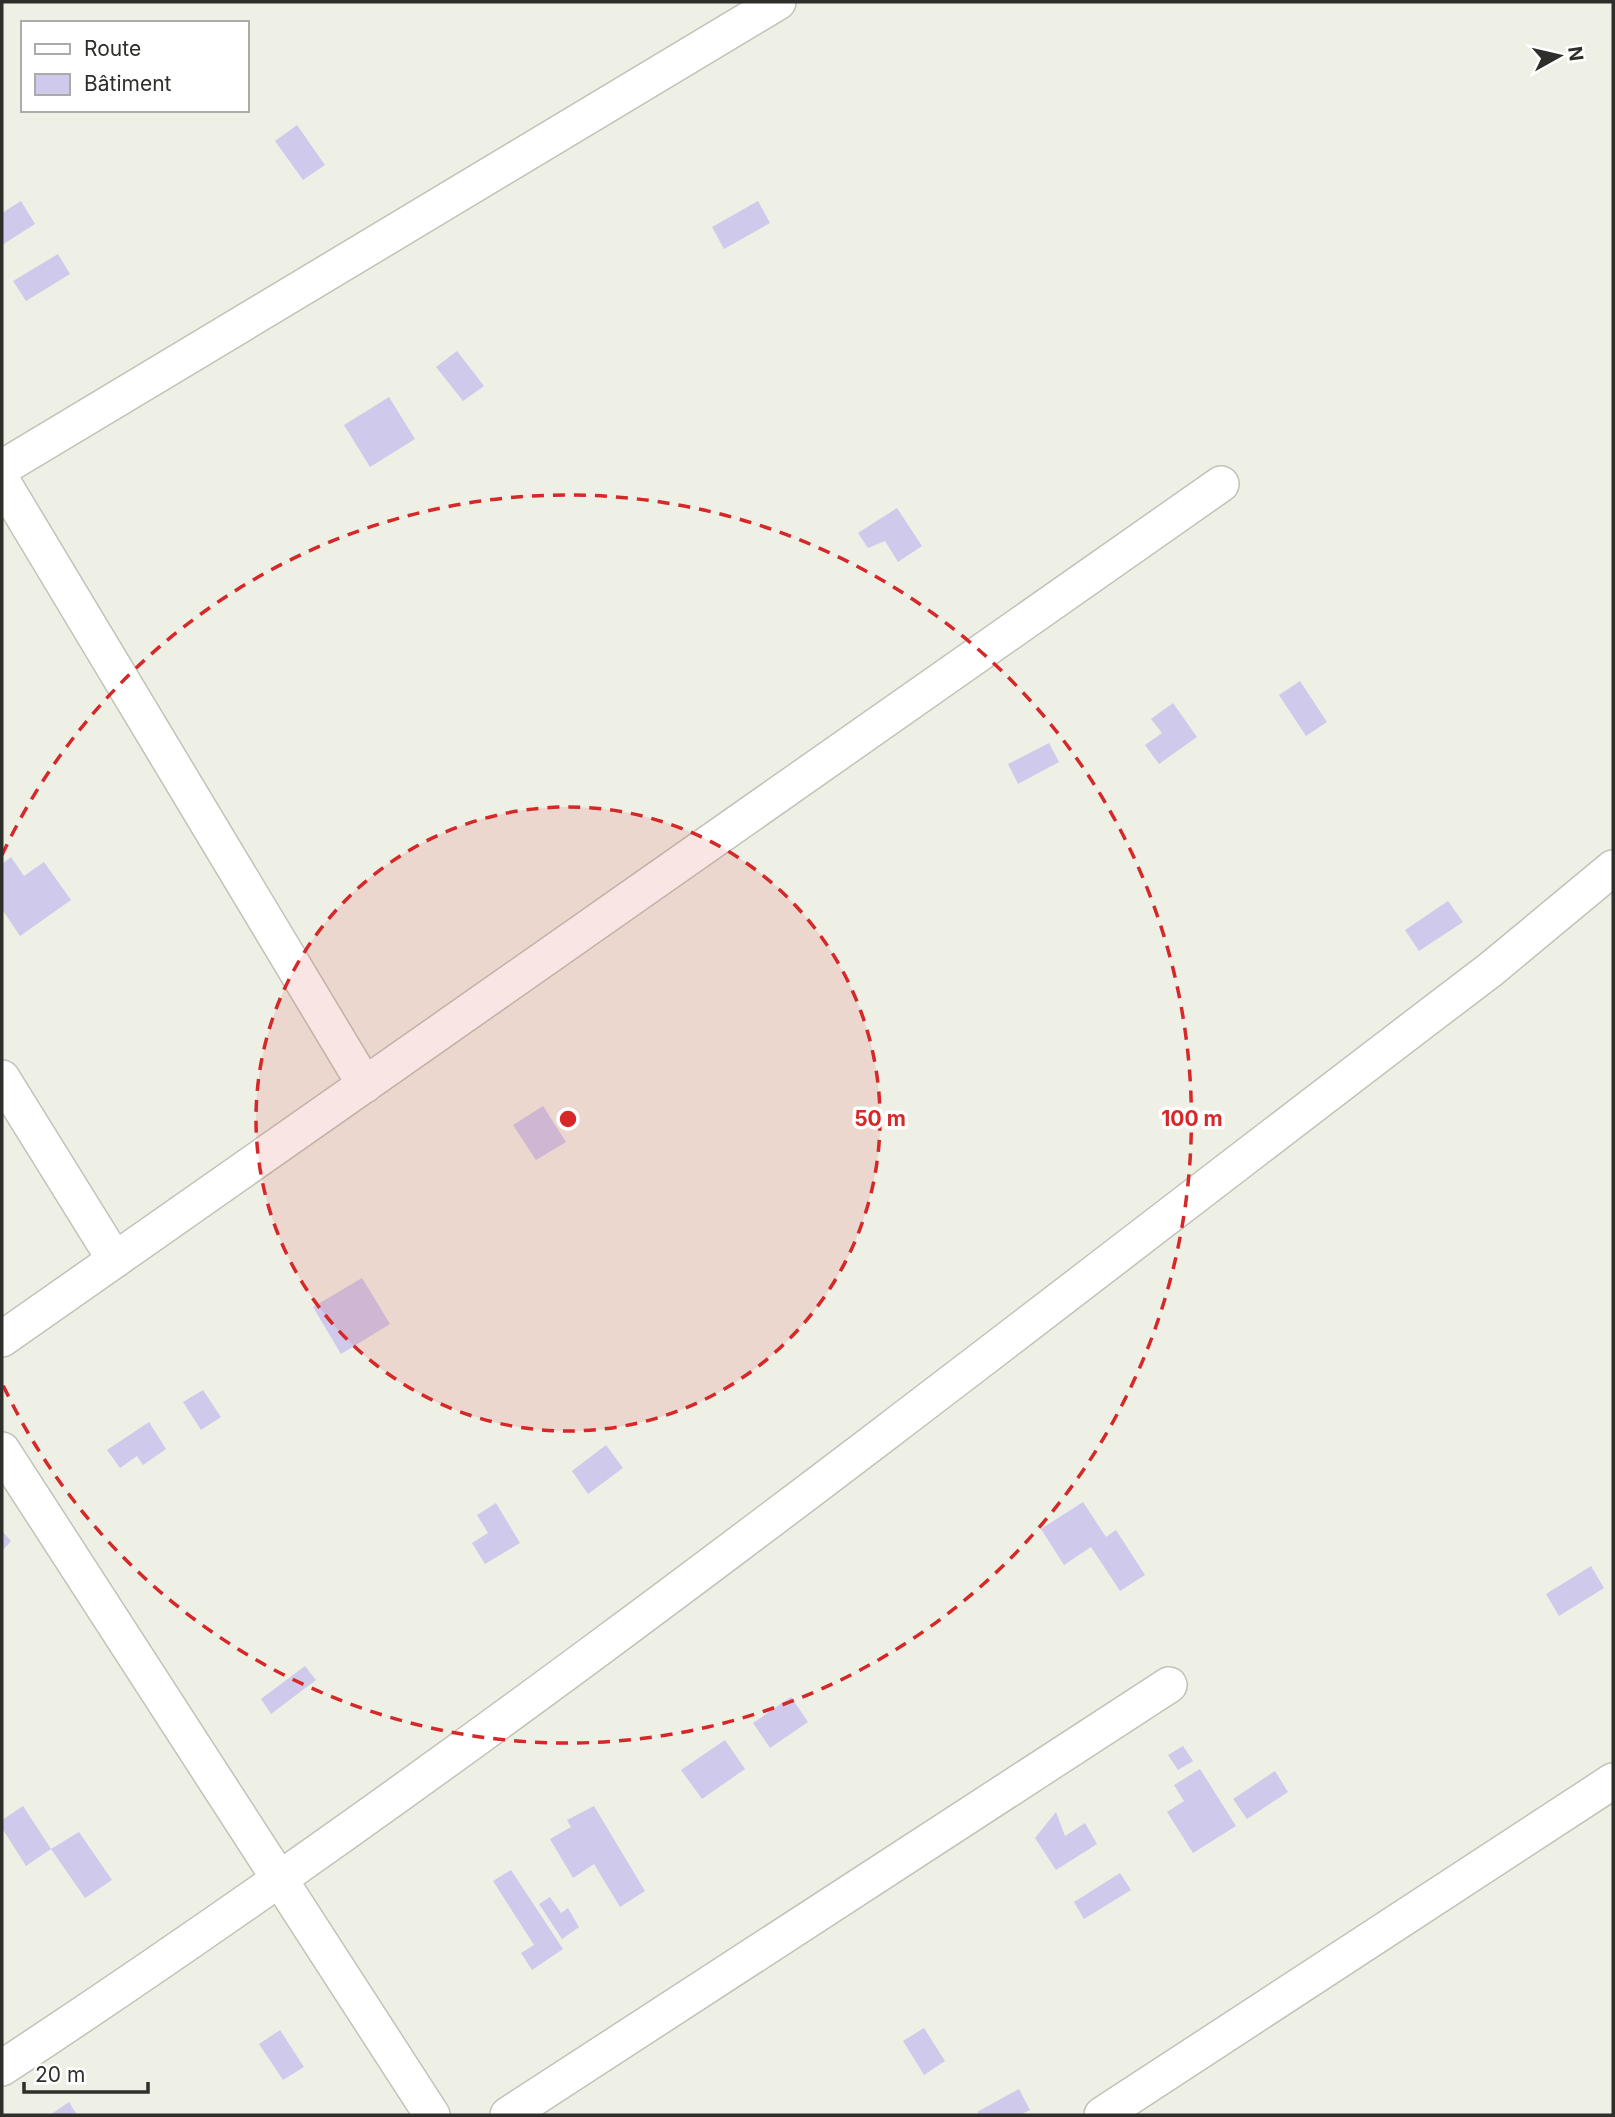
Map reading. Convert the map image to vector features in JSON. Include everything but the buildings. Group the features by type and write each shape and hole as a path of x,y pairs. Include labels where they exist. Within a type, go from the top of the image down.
{"street":[{"path":"2,468 778,2"},
{"path":"2,481 365,1085"},
{"path":"2,1339 1221,484"},
{"path":"2,2068 161,1963 500,1723 1479,979 1613,867"},
{"path":"2,1078 115,1260"},
{"path":"2,1450 432,2115"},
{"path":"508,2115 1169,1685"},
{"path":"1102,2115 1613,1781"}]}
